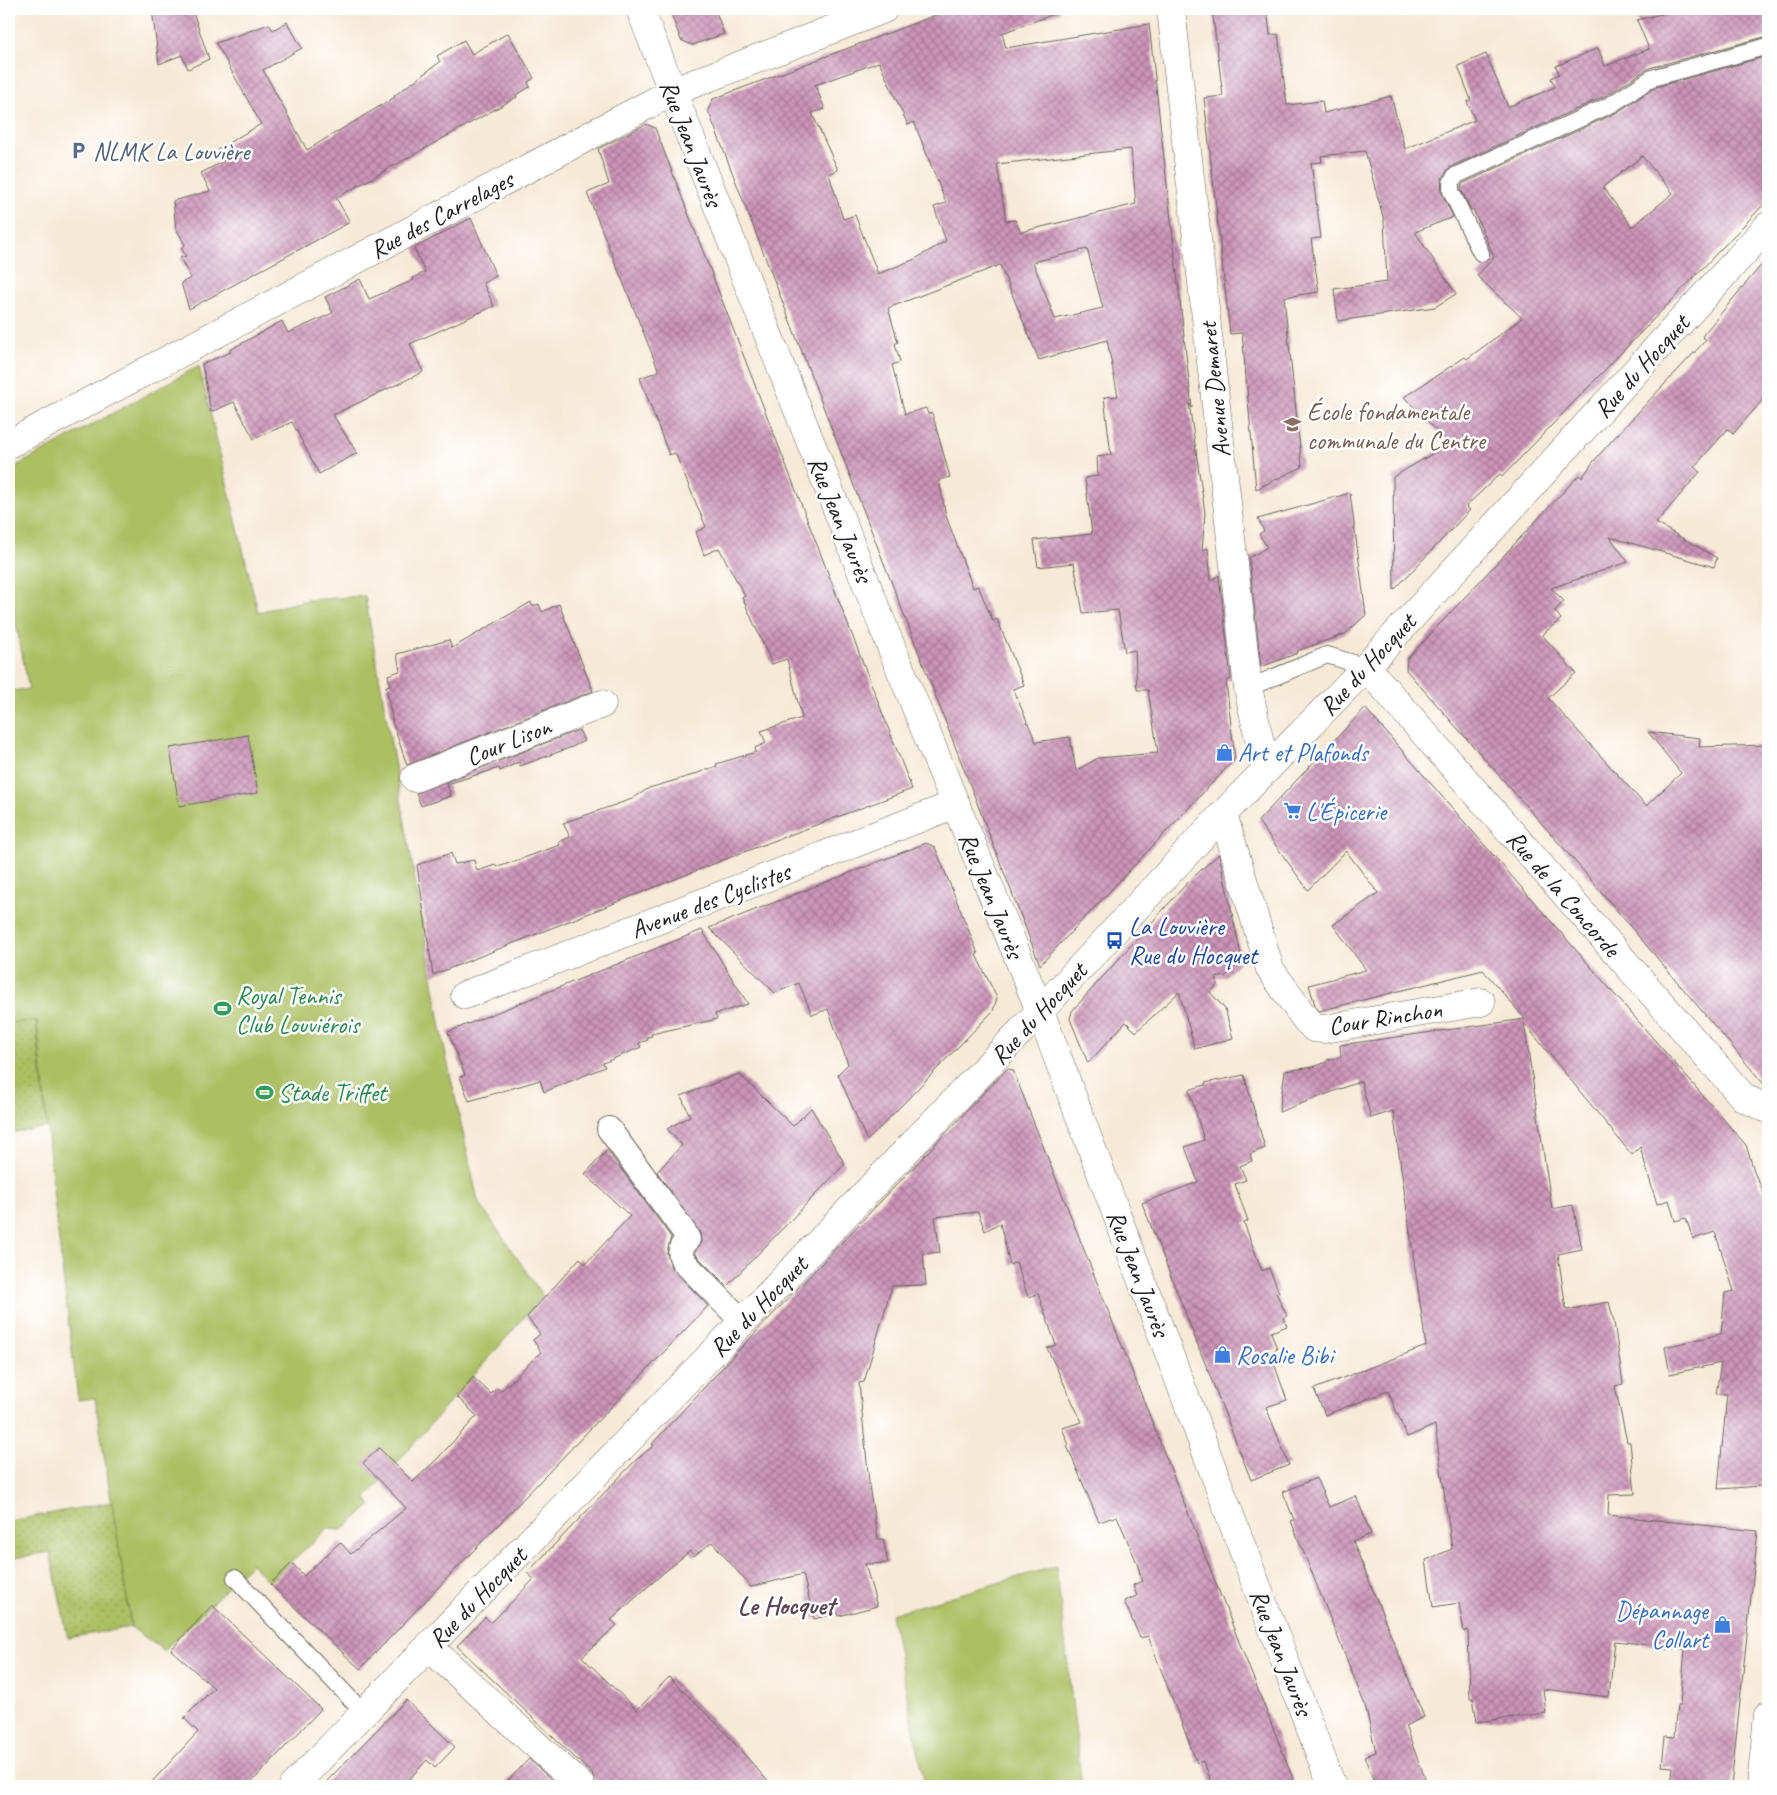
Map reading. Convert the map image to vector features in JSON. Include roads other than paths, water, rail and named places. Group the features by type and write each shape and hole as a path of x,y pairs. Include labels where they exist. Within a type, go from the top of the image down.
{"street":[{"name":"Rue Jean Jaurès","path":"640,9 1040,1011 1332,1786"},
{"name":"Rue des Carrelages","path":"9,444 672,92 884,9"},
{"name":"Avenue Demaret","path":"1171,9 1248,688 1266,770"},
{"name":"Rue du Hocquet","path":"293,1786 743,1322 1040,1011 1223,814 1366,667 1768,226"},
{"name":"Rue de la Concorde","path":"1366,667 1744,1098 1768,1109"},
{"name":"Cour Lison","path":"415,778 602,704"},
{"name":"Avenue des Cyclistes","path":"465,995 956,804"},
{"name":"Cour Rinchon","path":"1223,814 1270,969 1306,1020 1314,1028 1324,1029 1481,1002"},
{"path":"609,1130 685,1233 688,1239 682,1245 680,1254 683,1261 743,1322"},
{"path":"429,1647 581,1786"},
{"path":"1761,1786 1768,1716"}],"lane":[{"path":"1481,253 1451,191 1451,183 1456,176 1612,104 1652,78 1768,46"},
{"path":"1248,688 1327,655 1366,667"},
{"path":"236,1578 364,1713"}],"place":[{"name":"NLMK La Louvière","path":"79,151"},
{"name":"École fondamentale communale du Centre","path":"1293,425"},
{"name":"Art et Plafonds","path":"1224,752"},
{"name":"L'Épicerie","path":"1292,811"},
{"name":"La Louvière Rue du Hocquet","path":"1115,940"},
{"name":"Royal Tennis Club Louviérois","path":"222,1009"},
{"name":"Stade Triffet","path":"264,1092"},
{"name":"Rosalie Bibi","path":"1222,1355"},
{"name":"Dépannage Collart","path":"1722,1624"}],"district":[{"name":"Le Hocquet","path":"786,1605"}]}
